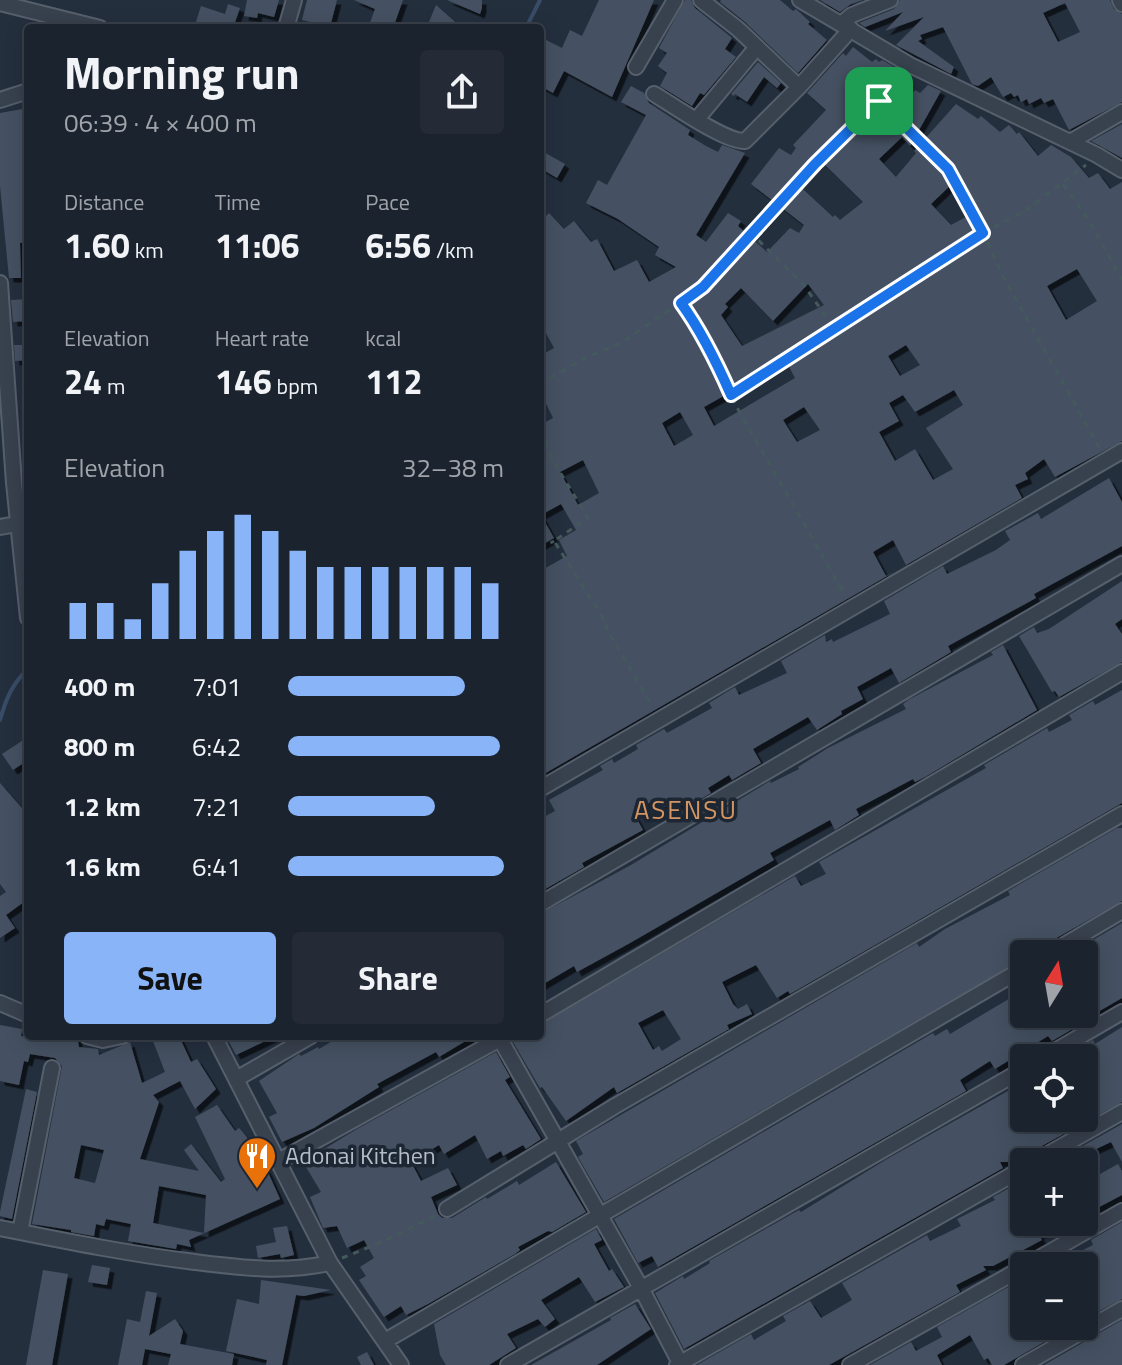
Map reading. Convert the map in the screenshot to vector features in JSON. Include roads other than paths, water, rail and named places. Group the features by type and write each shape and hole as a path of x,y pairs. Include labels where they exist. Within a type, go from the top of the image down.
{"street":[{"path":"287,24 294,0"},
{"path":"636,67 675,0"},
{"path":"701,0 799,87"},
{"path":"800,0 910,65 1122,170"},
{"path":"654,94 739,142 745,141 799,87 852,15 890,0"},
{"path":"0,3 84,24"},
{"path":"697,119 757,47"},
{"path":"0,100 24,92"},
{"path":"1070,142 1122,112"},
{"path":"0,283 21,481 17,524 24,584"},
{"path":"544,787 1122,451"},
{"path":"0,527 17,524"},
{"path":"544,902 1122,564"},
{"path":"544,1013 1122,672"},
{"path":"447,1209 615,1106 1122,814"},
{"path":"1073,940 1122,911"},
{"path":"385,1341 1010,976"},
{"path":"0,1003 24,1013"},
{"path":"1067,1044 1122,1012"},
{"path":"216,1040 330,1263 401,1365"},
{"path":"238,1078 304,1040"},
{"path":"277,1162 498,1040"},
{"path":"503,1040 641,1288 679,1365 1010,1176"},
{"path":"20,1232 52,1068"},
{"path":"508,1365 1010,1077"},
{"path":"1059,1148 1122,1112"},
{"path":"1049,1252 1122,1211"},
{"path":"0,1228 147,1257 261,1270 296,1270 330,1263"},
{"path":"850,1365 1010,1274"},
{"path":"1023,1365 1122,1309"}],"waterway":[{"path":"528,24 540,0"},
{"path":"0,720 10,692 24,673"}],"place":[{"name":"Adonai Kitchen","path":"257,1190"}],"district":[{"name":"ASENSU","path":"686,810"}]}
